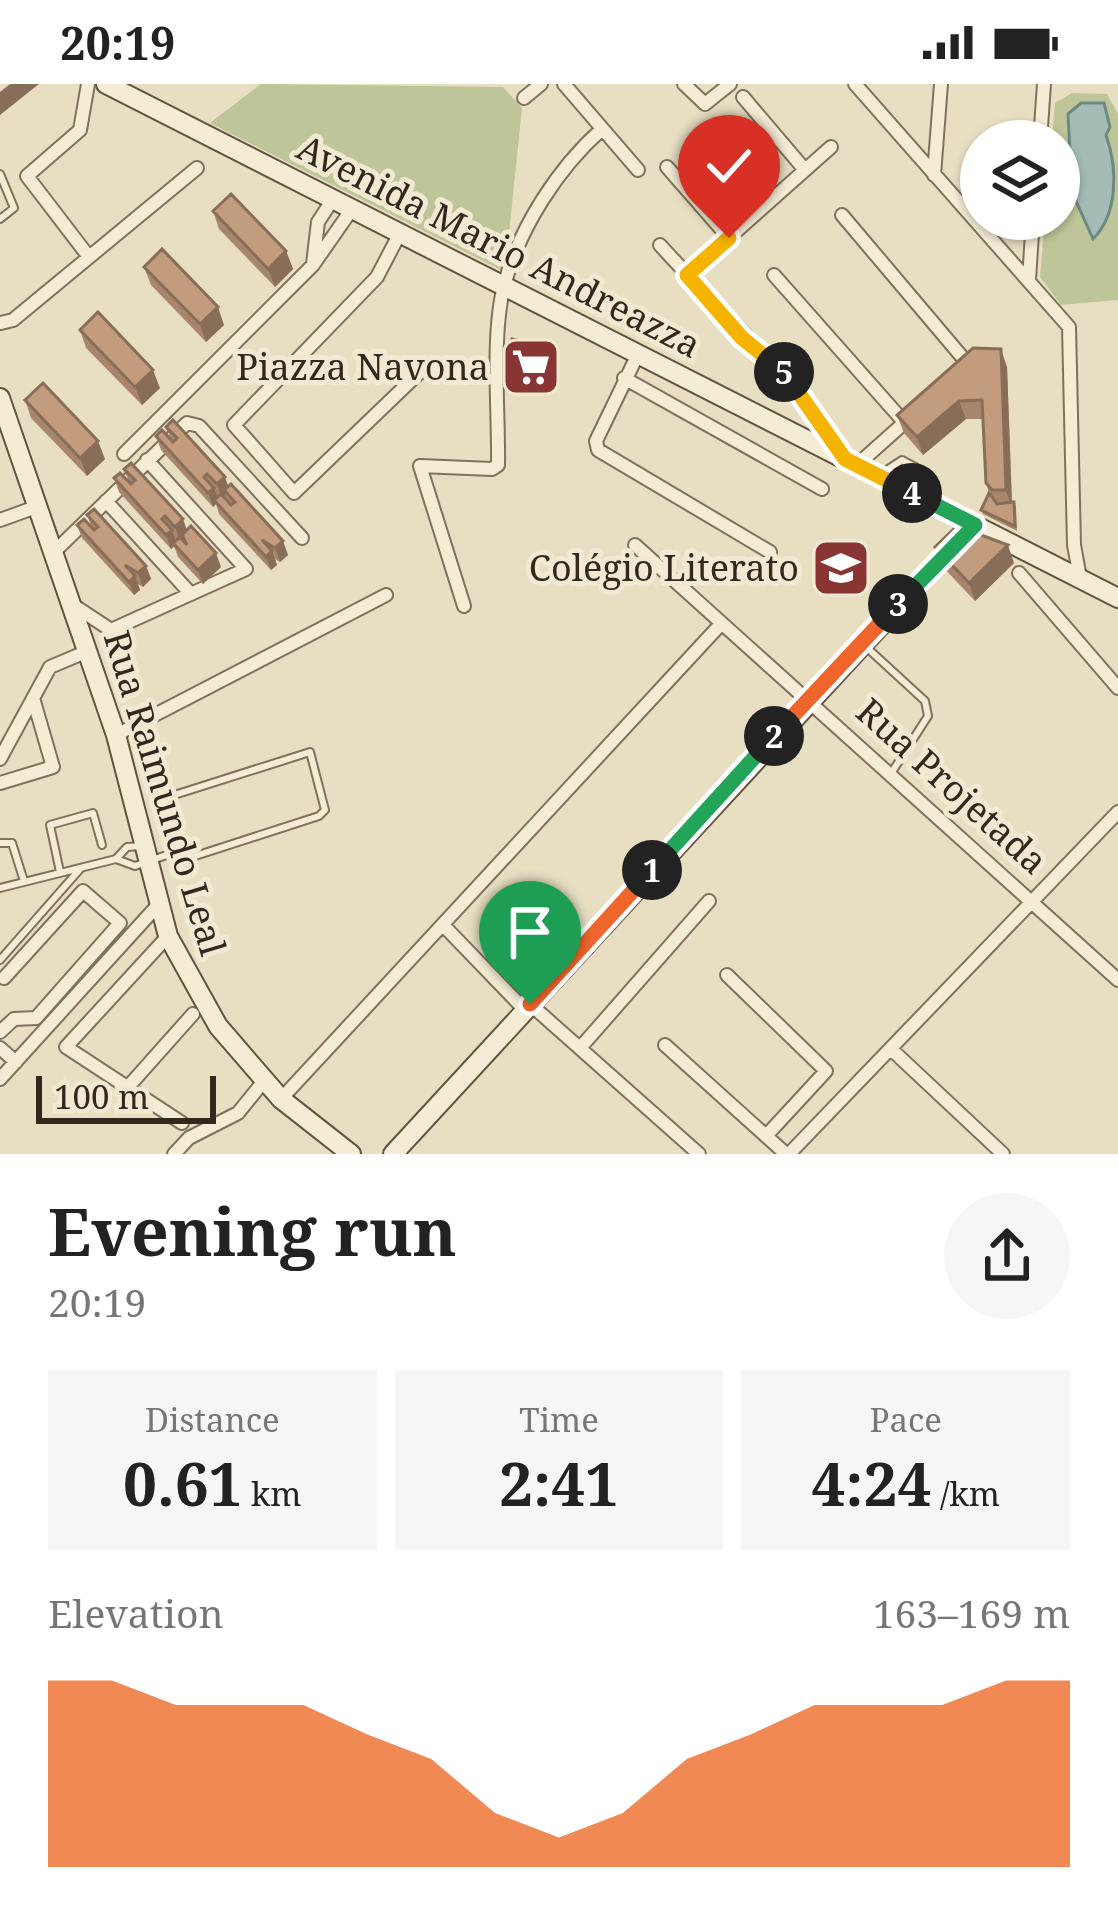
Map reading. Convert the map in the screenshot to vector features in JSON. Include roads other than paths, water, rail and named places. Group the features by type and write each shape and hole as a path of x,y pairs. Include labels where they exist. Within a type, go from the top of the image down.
{"street":[{"path":"88,84 80,130 27,176 89,257"},
{"name":"Avenida Mario Andreazza","path":"106,84 128,89 352,209 1118,598"},
{"path":"524,98 541,84"},
{"path":"564,84 638,170"},
{"path":"684,84 705,104 730,84"},
{"path":"855,84 1029,279 1070,332 1074,544 1080,578"},
{"path":"934,175 940,84"},
{"path":"1041,120 1044,84"},
{"path":"742,97 805,170"},
{"path":"464,606 420,466 492,470 498,465 504,286 552,184 570,158 602,129"},
{"path":"687,275 831,147"},
{"path":"667,166 729,238"},
{"path":"1,322 13,320 197,168"},
{"path":"313,266 318,222 333,199"},
{"path":"124,454 313,266 352,209"},
{"path":"842,215 967,358 969,364 952,379"},
{"path":"400,233 377,277 234,425 294,493 421,372"},
{"path":"1029,279 1032,240"},
{"path":"660,245 742,338 785,373 851,462 920,408"},
{"path":"774,275 904,422"},
{"path":"638,354 596,441 598,450 770,552"},
{"path":"624,378 822,489"},
{"name":"Rua Raimundo Leal","path":"0,398 116,735 168,936 202,1005 264,1081 351,1154"},
{"path":"53,553 182,425 199,426 302,538"},
{"path":"71,604 111,630 246,568 147,460"},
{"path":"106,501 191,594"},
{"path":"0,520 36,507"},
{"path":"393,1154 809,698 975,525"},
{"name":"Rua Projetada","path":"635,544 1118,980"},
{"path":"1019,573 1118,688"},
{"path":"116,735 386,595"},
{"path":"281,1099 720,625"},
{"path":"0,759 50,667 88,651"},
{"path":"0,783 53,766 33,698"},
{"path":"665,1046 787,1154 1118,812"},
{"path":"4,978 83,891 120,923 36,1018 19,1018 2,1029 28,1048"},
{"path":"580,1048 709,902"},
{"path":"0,1079 158,905"},
{"path":"445,927 527,1007 699,1154"},
{"path":"168,936 66,1046 182,1123"},
{"path":"727,975 825,1068 766,1136"},
{"path":"128,1087 194,1014"},
{"path":"0,1048 16,1062"},
{"path":"891,1049 1003,1154"},
{"path":"174,1154 189,1138 238,1113 264,1081"}],"lane":[{"path":"0,174 14,208 0,219"},
{"path":"861,643 925,701 928,716 892,772"},
{"path":"0,888 116,859 127,847 178,851 186,859 320,816 325,810 310,752 168,797 178,851"},
{"path":"60,872 50,825 93,813 102,845"},
{"path":"0,843 12,843 24,881"},
{"path":"116,859 127,867 146,852"},
{"path":"0,960 81,868"}],"water":[{"path":"1081,103 1104,103 1110,127 1106,135 1113,162 1111,204 1093,239 1080,210 1080,120 1068,120 1068,114"}],"place":[{"name":"Piazza Navona","path":"531,367"},
{"name":"Colégio Literato","path":"841,568"}]}
